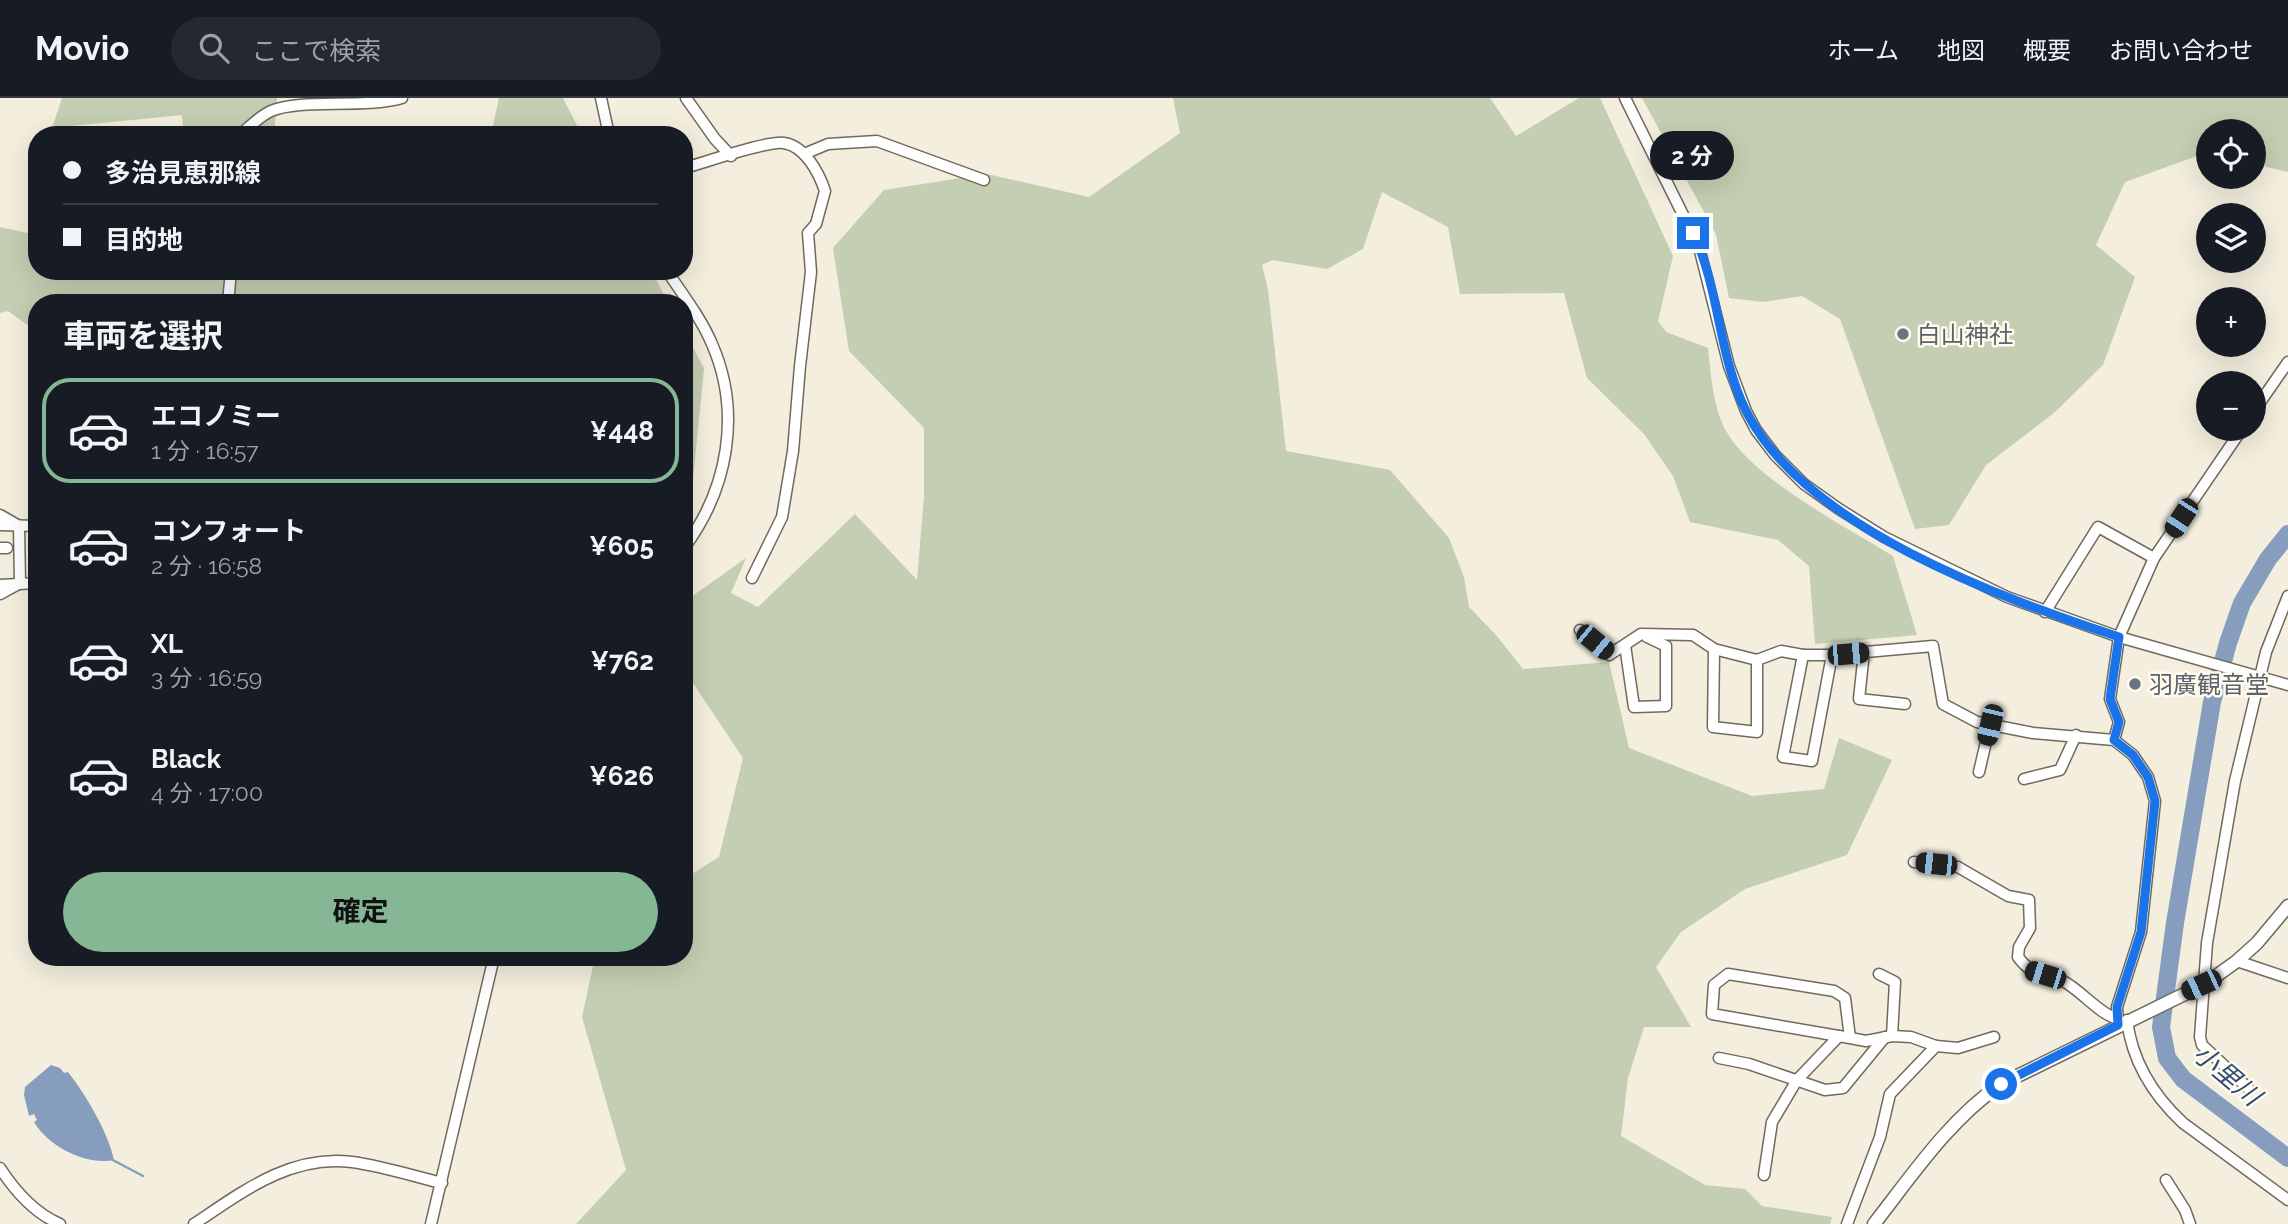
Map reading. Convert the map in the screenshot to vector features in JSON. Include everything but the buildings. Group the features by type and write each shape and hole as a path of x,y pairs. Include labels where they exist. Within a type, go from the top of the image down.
{"main road":[{"path":"1874,1224 1954,1124 1984,1095 2124,1020 2203,985 2237,961 2288,906"}],"street":[{"path":"252,126 272,110 292,104 376,103 402,98"},
{"path":"601,98 607,126"},
{"path":"685,98 730,156"},
{"path":"1625,98 1699,247 1722,342 1738,392 1756,430 1775,455 1804,484 1861,524 1969,581 2045,612 2119,637 2288,685"},
{"path":"804,154 828,144 877,141 984,180"},
{"path":"693,166 764,145 784,142 804,154 825,191 816,224 808,233 811,272 793,451 782,517 752,578"},
{"path":"693,309 712,344 722,372 727,408 727,452 722,474 708,510 693,534"},
{"path":"2266,394 2288,362"},
{"path":"2114,740 2119,722 2110,699 2119,637 2154,558 2234,441"},
{"path":"0,515 19,526"},
{"path":"0,525 28,526"},
{"path":"19,526 20,583"},
{"path":"2045,612 2098,527 2154,558"},
{"path":"0,594 20,583"},
{"path":"0,584 28,583"},
{"path":"2248,1088 2202,1045 2200,1037 2203,985 2207,943 2256,676 2288,596"},
{"path":"1580,630 1609,655 1641,634 1693,635 1714,649 1756,660 1781,651 1803,655 1832,655 1933,646 1942,704 1977,722 1990,725 2033,733 2114,740 2133,755 2148,777 2155,801 2141,932 2117,1007 2129,1032 2143,1074 2168,1109 2288,1200"},
{"path":"1625,645 1634,707 1666,706 1666,646 1641,634"},
{"path":"1714,649 1713,727 1757,732 1756,660"},
{"path":"1864,652 1859,699 1905,704"},
{"path":"1803,655 1783,757 1812,761 1832,655"},
{"path":"1979,772 1990,725"},
{"path":"2024,779 2060,770 2076,735"},
{"path":"1914,862 1958,867 2008,896 2029,900 2030,928 2018,957 2028,970 2062,981 2100,1007 2108,1016 2124,1020"},
{"path":"2237,961 2288,978"},
{"path":"431,1224 492,966"},
{"path":"1764,1175 1772,1122 1797,1080 1844,1037 1845,998 1834,991 1728,974 1714,985 1712,1014 1844,1037 1867,1041 1911,1037 1936,1046 1958,1048 1994,1037"},
{"path":"1719,1058 1749,1064 1825,1090 1843,1088 1889,1037 1895,982 1879,974"},
{"path":"1847,1224 1880,1137 1890,1094 1936,1046"},
{"path":"194,1224 251,1187 297,1165 352,1162 442,1183"},
{"path":"0,1168 28,1203 61,1224"},
{"path":"2166,1180 2185,1210 2190,1224"}],"green space":[{"path":"62,98 277,98 275,126 183,126 182,115 53,126"},
{"path":"499,98 563,98 577,126 493,126"},
{"path":"1173,98 1490,98 1516,136 1579,98 1600,98 1673,256 1658,321 1666,332 1708,348 1715,401 1726,431 1739,449 1778,484 1893,556 1917,635 1815,644 1809,566 1778,540 1690,522 1673,476 1644,434 1587,378 1564,293 1460,294 1448,227 1382,192 1363,249 1327,269 1272,260 1262,265 1268,290 1286,451 1390,470 1449,538 1464,577 1469,607 1523,669 1609,662 1629,748 1752,796 1824,789 1839,738 1892,760 1847,855 1745,889 1681,932 1656,967 1691,1027 1644,1027 1628,1078 1621,1136 1705,1185 1745,1189 1762,1206 1832,1217 1830,1224 576,1224 626,1170 582,1017 593,966 693,966 693,873 719,857 743,758 693,683 693,596 746,558 731,593 758,607 855,514 917,580 924,497 924,428 849,351 833,248 884,190 987,174 1089,197 1180,133"},
{"path":"1642,98 2288,98 2288,172 2266,167 2266,119 2196,119 2196,156 2125,182 2096,245 2135,277 2103,365 2055,412 1986,465 1949,525 1915,529 1840,319 1802,296 1763,302 1729,298 1716,234"},
{"path":"0,227 28,233 28,280 656,280 664,294 28,294 28,325 8,311 0,313"},
{"path":"693,348 704,368 693,480"}],"water":[{"path":"51,1065 60,1068 64,1073 68,1072 82,1092 102,1126 114,1160 92,1160 69,1152 40,1131 34,1122 37,1120 34,1114 29,1116 25,1087"}],"waterway":[{"name":"小里川","path":"2288,534 2268,559 2242,603 2212,702 2175,923 2161,1027 2167,1058 2183,1079 2288,1158"},
{"path":"109,1158 143,1176"}],"place":[{"name":"白山神社","path":"1903,334"},
{"name":"羽廣観音堂","path":"2135,684"}],"route":[{"path":"1693,233 1704,263 1722,342 1738,392 1756,430 1789,470 1804,484 1861,524 1930,562 2007,597 2119,637 2110,699 2119,722 2114,740 2133,755 2148,777 2155,801 2141,932 2117,1007 2118,1025 2001,1084"}]}
